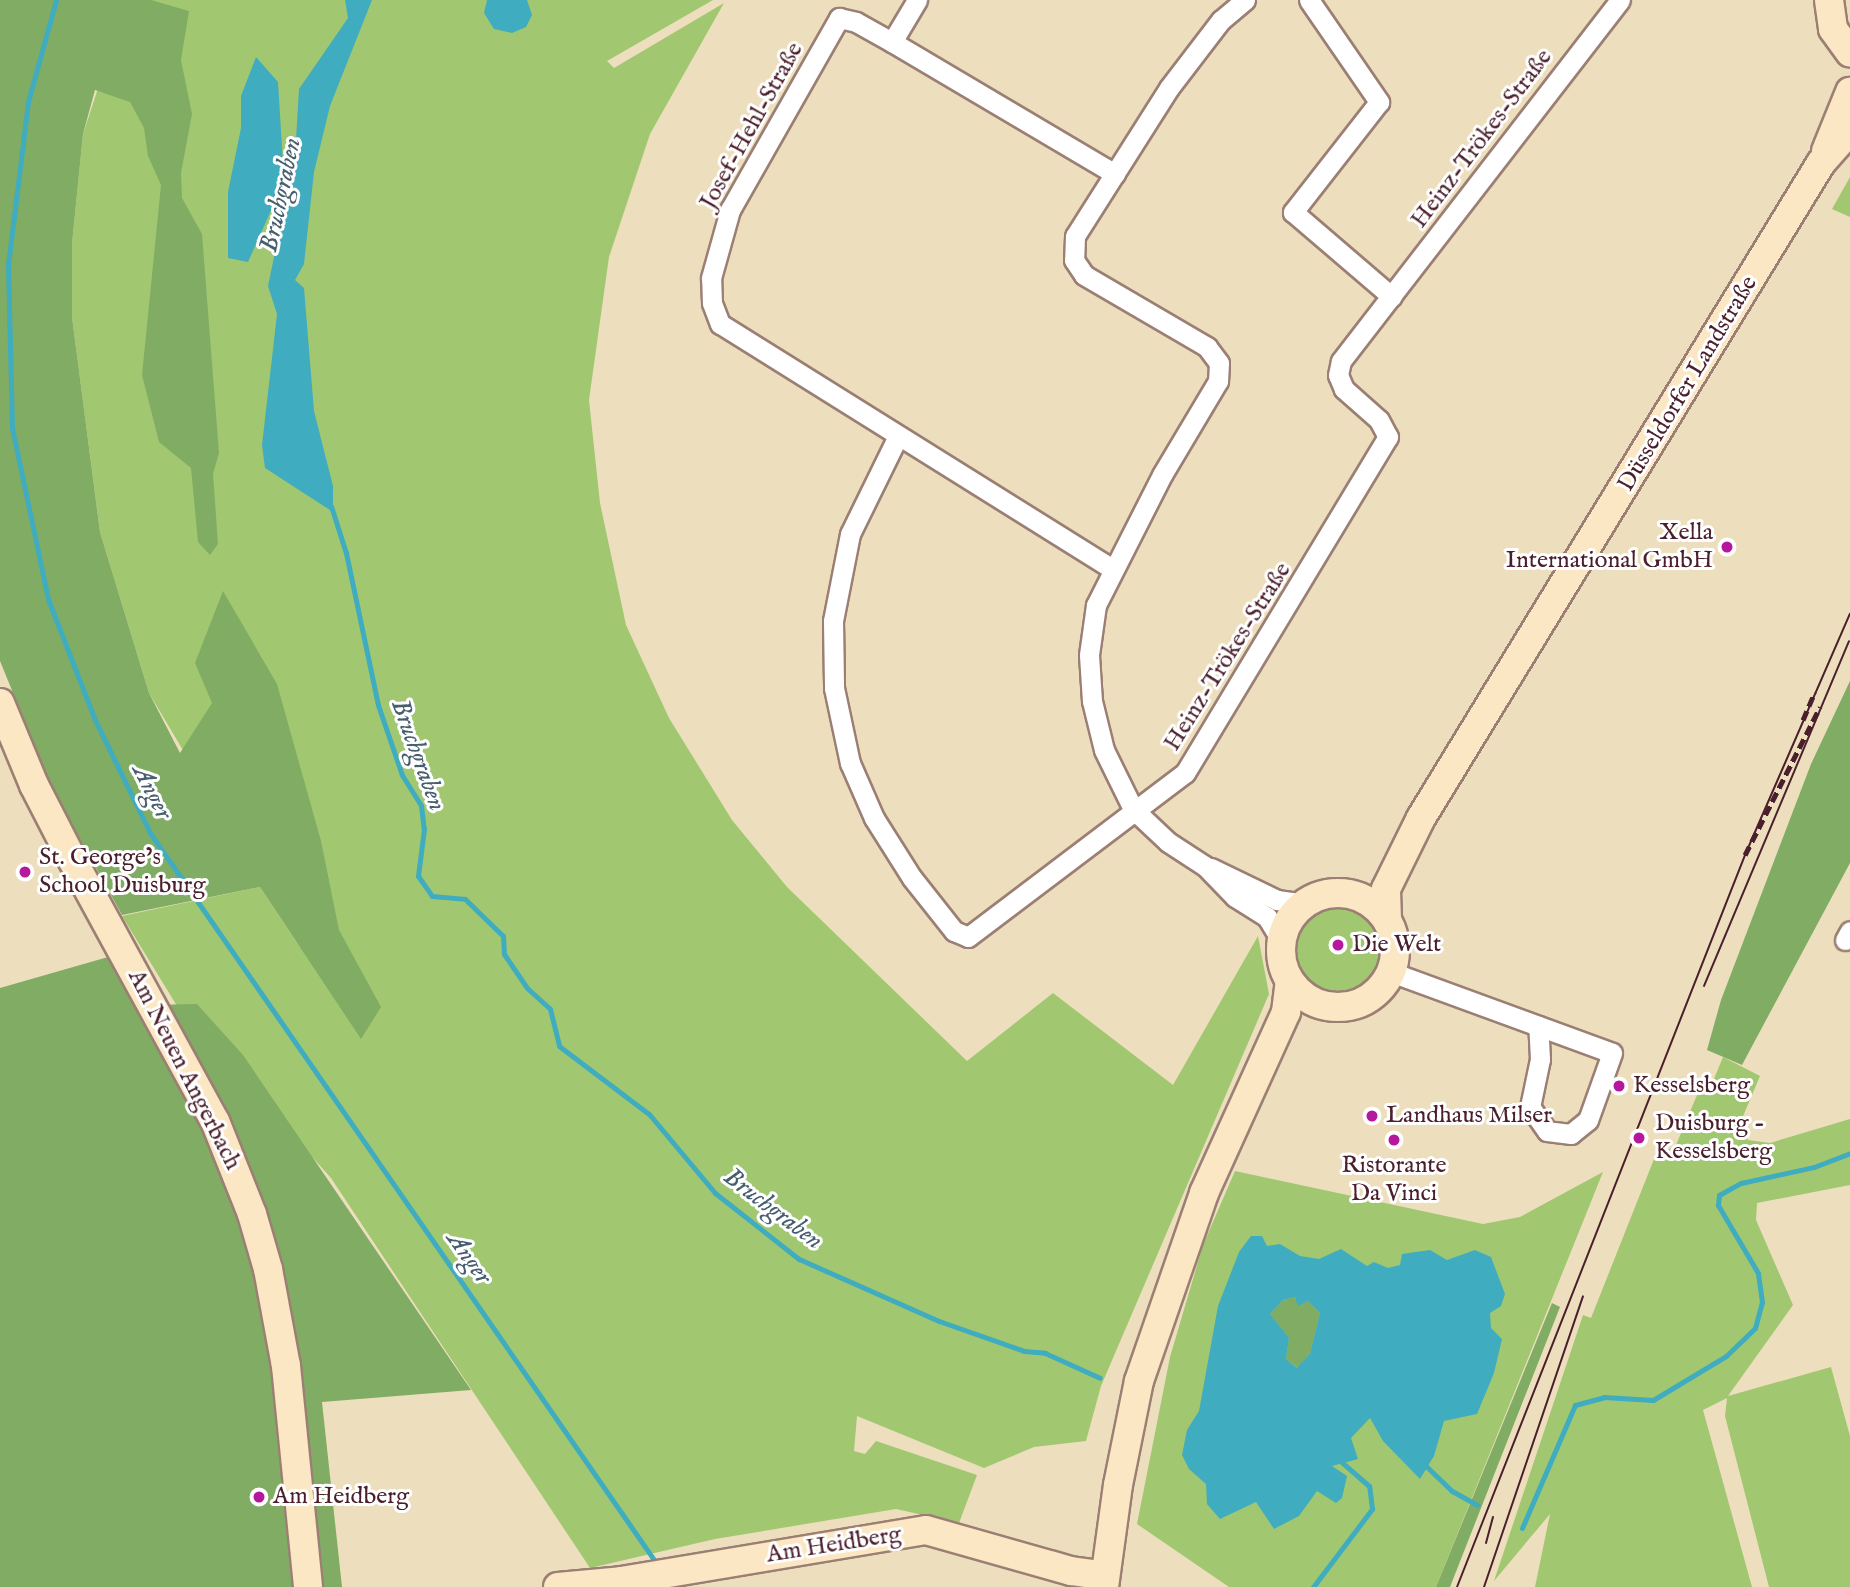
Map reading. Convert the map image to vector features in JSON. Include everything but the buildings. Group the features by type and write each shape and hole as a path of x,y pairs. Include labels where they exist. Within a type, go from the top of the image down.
{"main road":[{"path":"1829,0 1833,29 1850,52"},
{"name":"Düsseldorfer Landstraße","path":"1387,919 1386,889 1421,818 1821,163 1850,92"},
{"name":"Düsseldorfer Landstraße","path":"1821,163 1850,131"},
{"name":"Am Neuen Angerbach","path":"0,703 51,818 215,1121 252,1214 268,1269 286,1366 308,1587"},
{"name":"Düsseldorfer Landstraße","path":"1346,893 1370,878 1390,847 1421,818"},
{"path":"1253,1091 1303,1022 1315,1011 1366,1000 1391,972 1395,945 1387,919 1367,900 1346,893 1324,894 1304,904 1289,920 1281,940 1282,962 1290,981 1305,997 1329,1006"},
{"path":"1105,1582 1118,1485 1139,1381 1204,1193 1253,1091 1286,1012 1290,981"},
{"name":"Am Heidberg","path":"558,1587 645,1577 926,1530 1105,1582"}],"street":[{"path":"892,42 917,0"},
{"path":"1245,0 1221,20 1169,88 1075,236 1074,260 1084,275 1207,347 1219,363 1218,381 1111,568 1096,605 1089,655 1092,701 1104,750 1133,809 1168,842 1205,866 1242,880 1277,900 1304,904"},
{"path":"1309,0 1379,102 1293,212 1392,298"},
{"name":"Heinz-Trökes-Straße","path":"898,436 850,534 833,621 838,715 850,763 874,818 920,889 954,932 968,937 1133,809 1185,773 1381,455 1388,437 1379,420 1344,389 1338,374 1341,361 1620,0"},
{"name":"Josef-Hehl-Straße","path":"1111,568 720,324 712,303 710,278 730,210 839,18 856,22 892,42 1115,174"},
{"path":"1205,866 1235,897 1267,916 1281,940"},
{"path":"1391,972 1612,1053 1588,1120 1571,1134 1548,1131 1530,1107 1541,1059 1538,1026"}],"green space":[{"path":"0,0 151,0 189,11 181,60 192,114 181,173 182,198 202,234 219,453 213,474 218,544 210,555 198,542 191,468 159,442 142,375 161,185 148,156 144,128 130,102 95,90 83,134 72,244 72,317 100,532 149,693 180,753 212,703 195,663 223,591 277,684 321,841 339,930 381,1007 361,1039 260,887 122,915 52,788 0,661"},
{"path":"127,0 713,0 607,61 614,68 724,3 650,134 609,257 589,400 600,503 626,625 669,718 732,820 787,887 967,1061 1053,993 1173,1085 1258,936 1269,994 1101,1386 1086,1441 1034,1447 984,1468 857,1416 854,1451 865,1454 876,1441 977,1475 959,1523 896,1509 715,1539 590,1568 331,1178 177,1006 122,916 260,887 301,949 149,693 100,532 72,317 72,244 83,134"},
{"path":"1850,177 1850,217 1832,209"},
{"path":"1850,681 1850,863 1742,1065 1707,1050 1721,1000 1811,764"},
{"path":"1339,903 1356,907 1371,917 1381,932 1385,949 1381,966 1371,981 1356,991 1339,995 1322,991 1307,981 1297,966 1293,949 1297,932 1307,917 1322,907"},
{"path":"122,953 149,1005 197,1004 243,1055 471,1390 322,1402 342,1587 0,1587 0,988"},
{"path":"1723,1057 1760,1076 1741,1121 1748,1140 1770,1143 1850,1119 1850,1185 1757,1203 1756,1220 1793,1305 1728,1396 1831,1367 1850,1436 1850,1587 1769,1587 1725,1416 1727,1398 1703,1410 1752,1587 1535,1587 1550,1514 1494,1581 1583,1315 1591,1318 1658,1149 1668,1150 1676,1145 1700,1088 1709,1091"},
{"path":"1235,1171 1483,1224 1520,1217 1603,1172 1436,1587 1229,1587 1137,1524 1170,1357 1203,1245"},
{"path":"1295,1297 1299,1305 1308,1301 1320,1313 1310,1354 1298,1368 1286,1359 1289,1338 1270,1314 1283,1300"},
{"path":"1552,1303 1560,1307 1450,1587 1436,1587"}],"water":[{"path":"345,0 372,0 330,106 314,172 304,264 295,280 304,288 314,411 333,486 333,512 265,468 262,445 277,314 268,286 295,156 299,89 348,18"},
{"path":"487,0 527,0 532,15 526,27 512,33 494,29 484,13"},
{"path":"256,57 278,82 283,164 278,195 248,262 228,258 228,192 241,128 241,96"},
{"path":"1251,1236 1262,1236 1267,1246 1280,1244 1300,1256 1319,1259 1341,1249 1367,1266 1374,1262 1388,1268 1400,1265 1402,1254 1430,1250 1447,1260 1475,1250 1491,1257 1505,1294 1501,1306 1490,1313 1491,1328 1502,1339 1494,1373 1477,1414 1444,1421 1434,1456 1420,1479 1383,1441 1370,1418 1351,1438 1358,1459 1332,1466 1347,1476 1342,1498 1336,1503 1317,1491 1299,1516 1274,1529 1256,1502 1220,1519 1207,1504 1206,1484 1189,1469 1182,1455 1187,1430 1199,1411 1218,1306 1239,1252","holes":["1295,1297 1298,1306 1308,1301 1320,1313 1310,1354 1297,1368 1286,1359 1289,1338 1270,1314 1283,1300"]}],"waterway":[{"name":"Anger","path":"56,0 28,102 8,264 12,428 48,599 95,720 150,833 659,1567"},
{"name":"Bruchgraben","path":"331,506 346,553 378,705 402,775 421,806 424,829 418,876 432,896 465,899 503,936 504,954 527,988 550,1009 559,1046 649,1114 715,1193 799,1259 939,1321 1024,1351 1045,1353 1100,1378"},
{"path":"1522,1528 1575,1405 1604,1397 1653,1400 1726,1356 1755,1328 1762,1302 1758,1273 1718,1205 1719,1195 1741,1183 1814,1167 1850,1153"},
{"path":"1313,1587 1372,1509 1369,1486 1341,1462"},
{"path":"1425,1465 1452,1491 1477,1505"}],"tram line":[{"path":"1457,1587 1745,855 1850,614"},
{"path":"1704,986 1849,641"},
{"path":"1484,1587 1583,1296"},
{"path":"1486,1543 1493,1517"}],"railway":[{"path":"1803,720 1815,692"},
{"path":"1745,855 1820,707"}],"place":[{"name":"Xella International GmbH","path":"1727,547"},
{"name":"St. George’s School Duisburg","path":"25,872"},
{"name":"Die Welt","path":"1338,945"},
{"name":"Kesselsberg","path":"1619,1086"},
{"name":"Landhaus Milser","path":"1372,1116"},
{"name":"Duisburg - Kesselsberg","path":"1639,1138"},
{"name":"Ristorante Da Vinci","path":"1394,1140"},
{"name":"Am Heidberg","path":"259,1497"}]}
